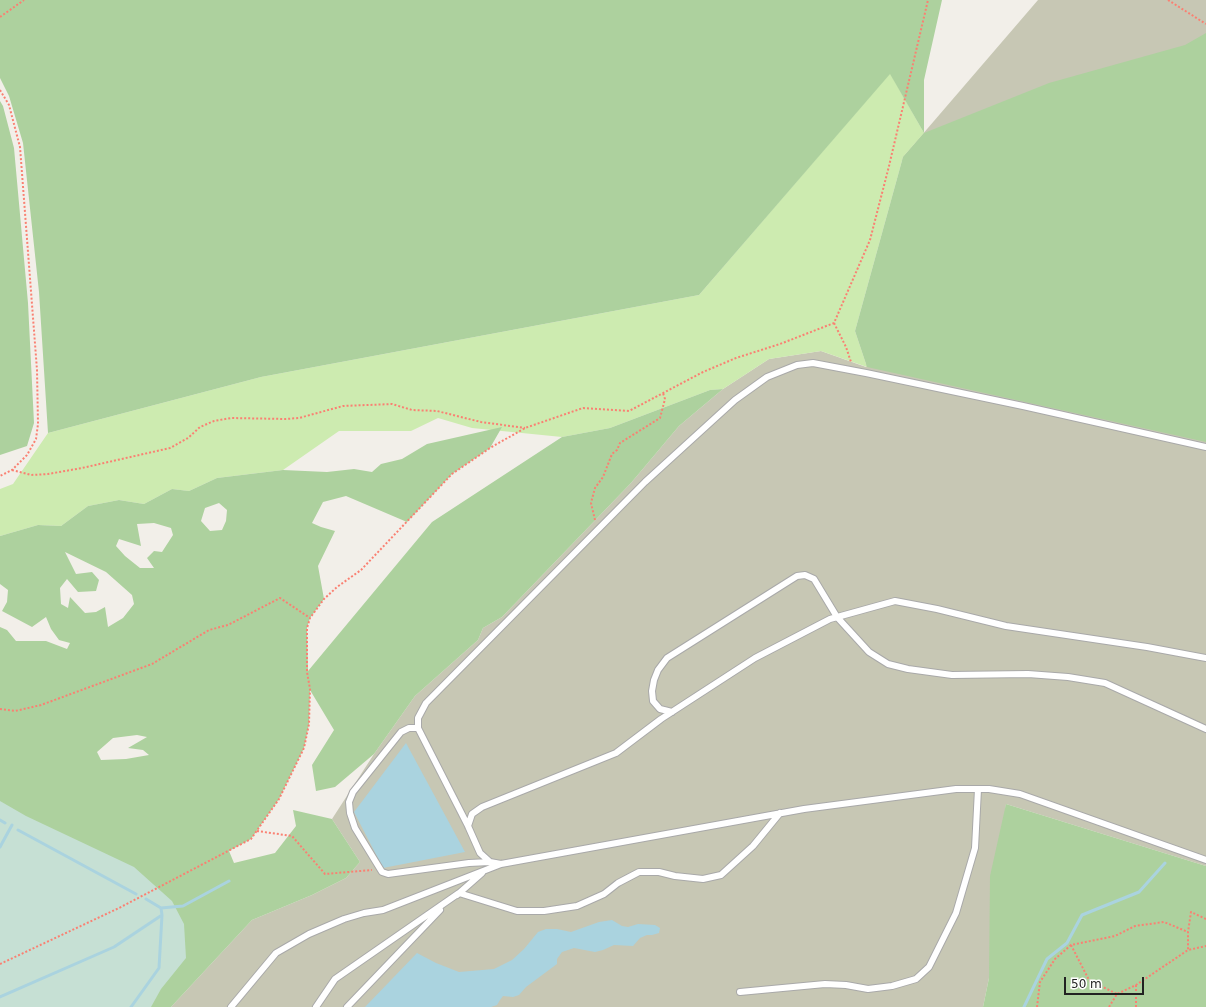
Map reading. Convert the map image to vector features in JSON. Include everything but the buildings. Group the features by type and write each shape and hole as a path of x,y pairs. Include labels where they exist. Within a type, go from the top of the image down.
{"lane":[{"path":"490,862 480,853 468,826 418,728 418,718 426,703 645,482 735,400 767,377 797,365 813,363 1023,406 1206,447"},
{"path":"672,712 660,709 653,701 652,691 658,670 667,658 797,576 805,575 814,579 837,617 869,652 888,664 908,669 952,675 1028,674 1068,677 1105,683 1206,729"},
{"path":"468,826 472,814 482,808 616,753 672,712 755,658 830,619 895,602 937,609 1006,626 1147,647 1206,658"},
{"path":"418,728 409,728 402,732 353,792 349,802 350,813 355,828 379,870 388,874 469,863 490,862 501,864"},
{"path":"231,1007 276,953 309,934 344,919 364,913 383,910 501,864 804,809 956,789 989,789 1020,794 1206,860"},
{"path":"740,992 825,984 846,985 868,989 892,986 916,979 929,967 956,913 975,848 978,789"},
{"path":"459,893 517,911 544,911 577,906 604,894 618,883 639,872 659,872 675,876 703,878 722,875 753,846 780,813"},
{"path":"347,1007 437,913 484,870"},
{"path":"316,1007 335,979 459,893"}],"path":[{"path":"0,17 24,0"},
{"path":"0,964 119,908 252,839 279,799 304,748 309,724 310,689 307,672 307,628 310,618 324,599 337,587 361,570 452,474 490,448 525,428 583,408 629,411 703,372 834,323 870,240 890,166 928,0"},
{"path":"1168,0 1206,24"},
{"path":"0,90 9,105 20,148 37,370 38,424 36,439 27,455 12,470 0,476"},
{"path":"834,323 846,347 853,371"},
{"path":"597,530 591,503 595,488 603,478 612,454 617,450 620,443 660,418 666,399 664,393"},
{"path":"12,470 31,475 48,474 82,468 170,448 188,438 200,427 214,421 231,418 299,418 343,406 392,404 412,410 437,411 482,422 525,428"},
{"path":"0,709 15,711 41,705 152,664 209,630 228,625 280,598 310,618"},
{"path":"257,831 292,836 325,874 379,870"},
{"path":"1188,950 1188,932 1191,912 1206,919"},
{"path":"1037,1007 1040,982 1055,959 1071,945 1115,936 1135,926 1164,922 1188,932"},
{"path":"1071,945 1089,980 1117,994"},
{"path":"1109,1007 1117,994 1136,985 1188,950 1206,946"},
{"path":"1136,985 1136,1007"}],"shaded area":[{"path":"1038,0 1206,0 1206,866 1006,804 989,978 983,1007 171,1007 252,920 312,895 346,878 360,862 332,819 374,754 415,696 478,640 483,628 502,617 631,483 679,426 723,389 769,359 821,351 866,367 903,157"},
{"path":"0,801 26,816 134,867 172,901 184,924 186,958 161,989 151,1007 0,1007"}],"green space":[{"path":"0,0 942,0 924,80 924,133 890,74 699,295 261,377 48,433 39,292 23,143 9,96 0,78"},
{"path":"1206,33 1206,442 867,367 855,331 903,157 924,133 1049,83 1185,45"},
{"path":"890,73 924,133 903,157 855,331 867,367 821,351 769,359 723,389 710,390 610,428 562,437 472,428 438,418 411,431 339,431 283,470 217,478 189,491 172,489 144,504 119,500 88,506 61,526 38,525 0,536 0,489 13,484 48,433 261,377 699,295"},
{"path":"0,101 3,106 14,148 28,303 34,423 27,446 0,455"},
{"path":"723,389 679,426 631,483 502,617 483,628 478,640 415,696 374,754 335,787 316,791 312,765 334,730 310,690 309,724 304,748 279,799 251,839 229,851 234,863 275,853 296,826 293,810 332,819 360,862 346,878 312,895 252,920 171,1007 0,1007 0,627 7,630 16,641 46,641 67,649 70,643 59,640 51,629 46,617 32,627 2,611 7,602 8,590 0,584 0,536 38,525 61,526 88,506 119,500 144,504 172,489 189,491 217,478 283,470 327,472 354,469 372,472 381,464 402,459 427,444 502,427 490,448 452,474 407,522 346,496 323,502 312,523 335,531 318,566 324,599 310,618 307,628 308,671 432,522 562,437 610,428 710,390","holes":["219,503 227,510 226,521 222,530 210,531 201,521 205,508","154,523 171,528 173,535 162,552 154,551 147,558 154,568 140,568 125,556 116,546 119,539 141,546 137,524","65,552 106,572 132,595 134,604 123,618 108,627 105,607 96,612 85,613 70,597 68,608 61,604 60,588 67,579 78,592 96,591 99,580 92,572 76,574","137,735 147,737 128,748 143,750 149,755 126,759 101,760 97,752 113,738"]},
{"path":"1006,804 1206,866 1206,1007 983,1007 989,978 990,876"}],"water":[{"path":"406,743 465,852 383,868 354,812"},
{"path":"612,920 622,926 628,927 638,924 655,925 660,928 659,933 640,938 633,946 614,945 595,952 574,948 562,952 557,959 557,964 526,987 519,995 513,997 503,996 497,1005 491,1007 365,1007 417,953 436,963 459,972 494,969 512,960 524,949 538,932 546,929 557,929 571,932 599,922"}],"waterway":[{"path":"0,820 5,823"},
{"path":"0,847 12,825"},
{"path":"18,830 136,894"},
{"path":"1024,1007 1047,959 1067,943 1082,915 1139,892 1165,863"},
{"path":"0,997 114,947 162,915 161,908 183,906 229,881"},
{"path":"146,899 161,908"},
{"path":"131,1007 159,968 162,915"}]}
